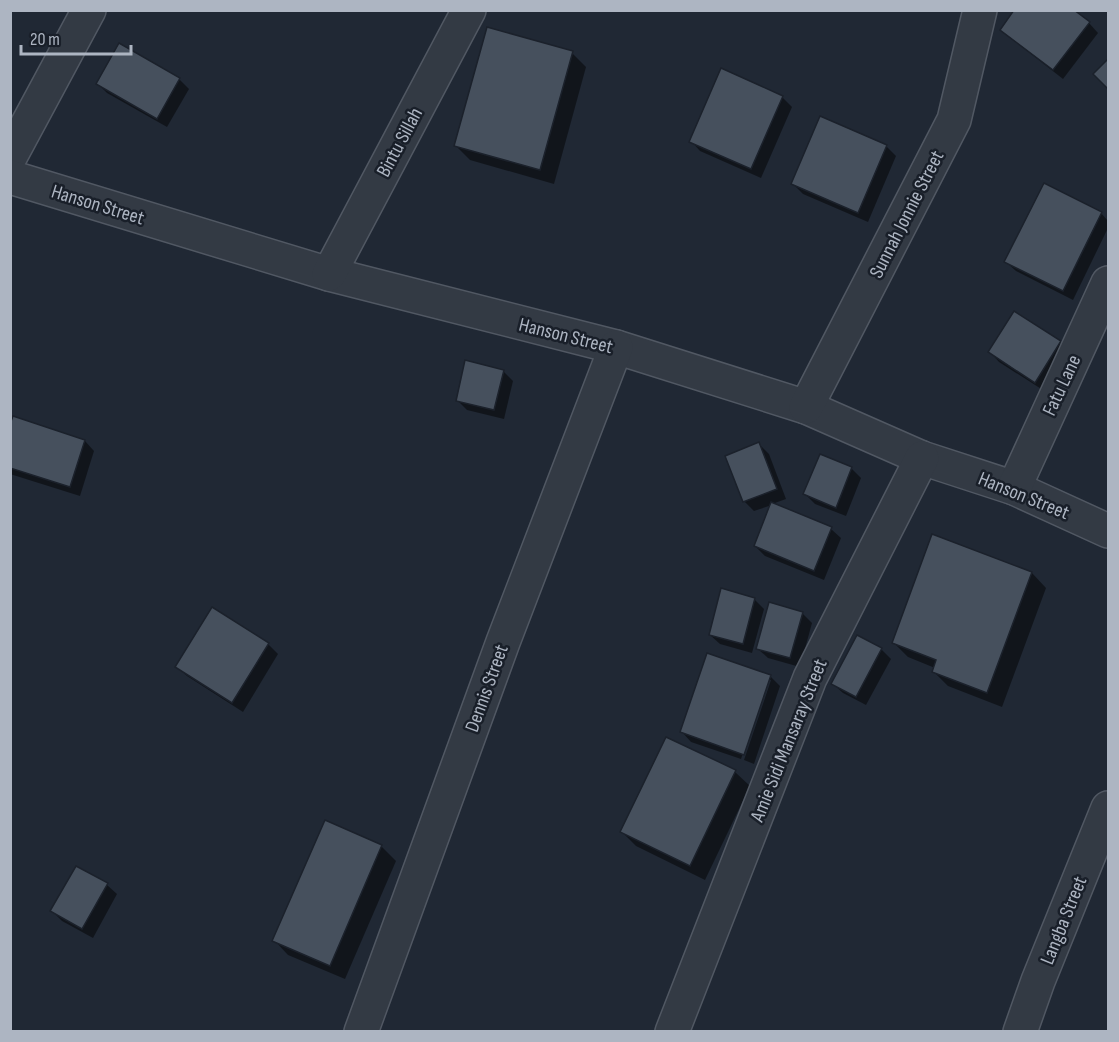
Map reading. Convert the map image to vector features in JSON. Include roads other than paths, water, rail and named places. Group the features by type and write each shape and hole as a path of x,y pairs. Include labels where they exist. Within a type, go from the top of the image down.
{"street":[{"path":"10,157 89,10"},
{"name":"Bintu Sillah","path":"329,274 469,10"},
{"name":"Sunnah Jonnie Street","path":"806,407 954,120 980,10"},
{"name":"Hanson Street","path":"10,177 329,274 616,347 806,407 922,458 1014,488 1108,531"},
{"name":"Fatu Lane","path":"1014,488 1108,283"},
{"name":"Dennis Street","path":"361,1032 503,642 616,347"},
{"name":"Amie Sidi Mansaray Street","path":"672,1032 810,678 922,458"},
{"name":"Langba Street","path":"1020,1032 1038,981 1108,808"}]}
